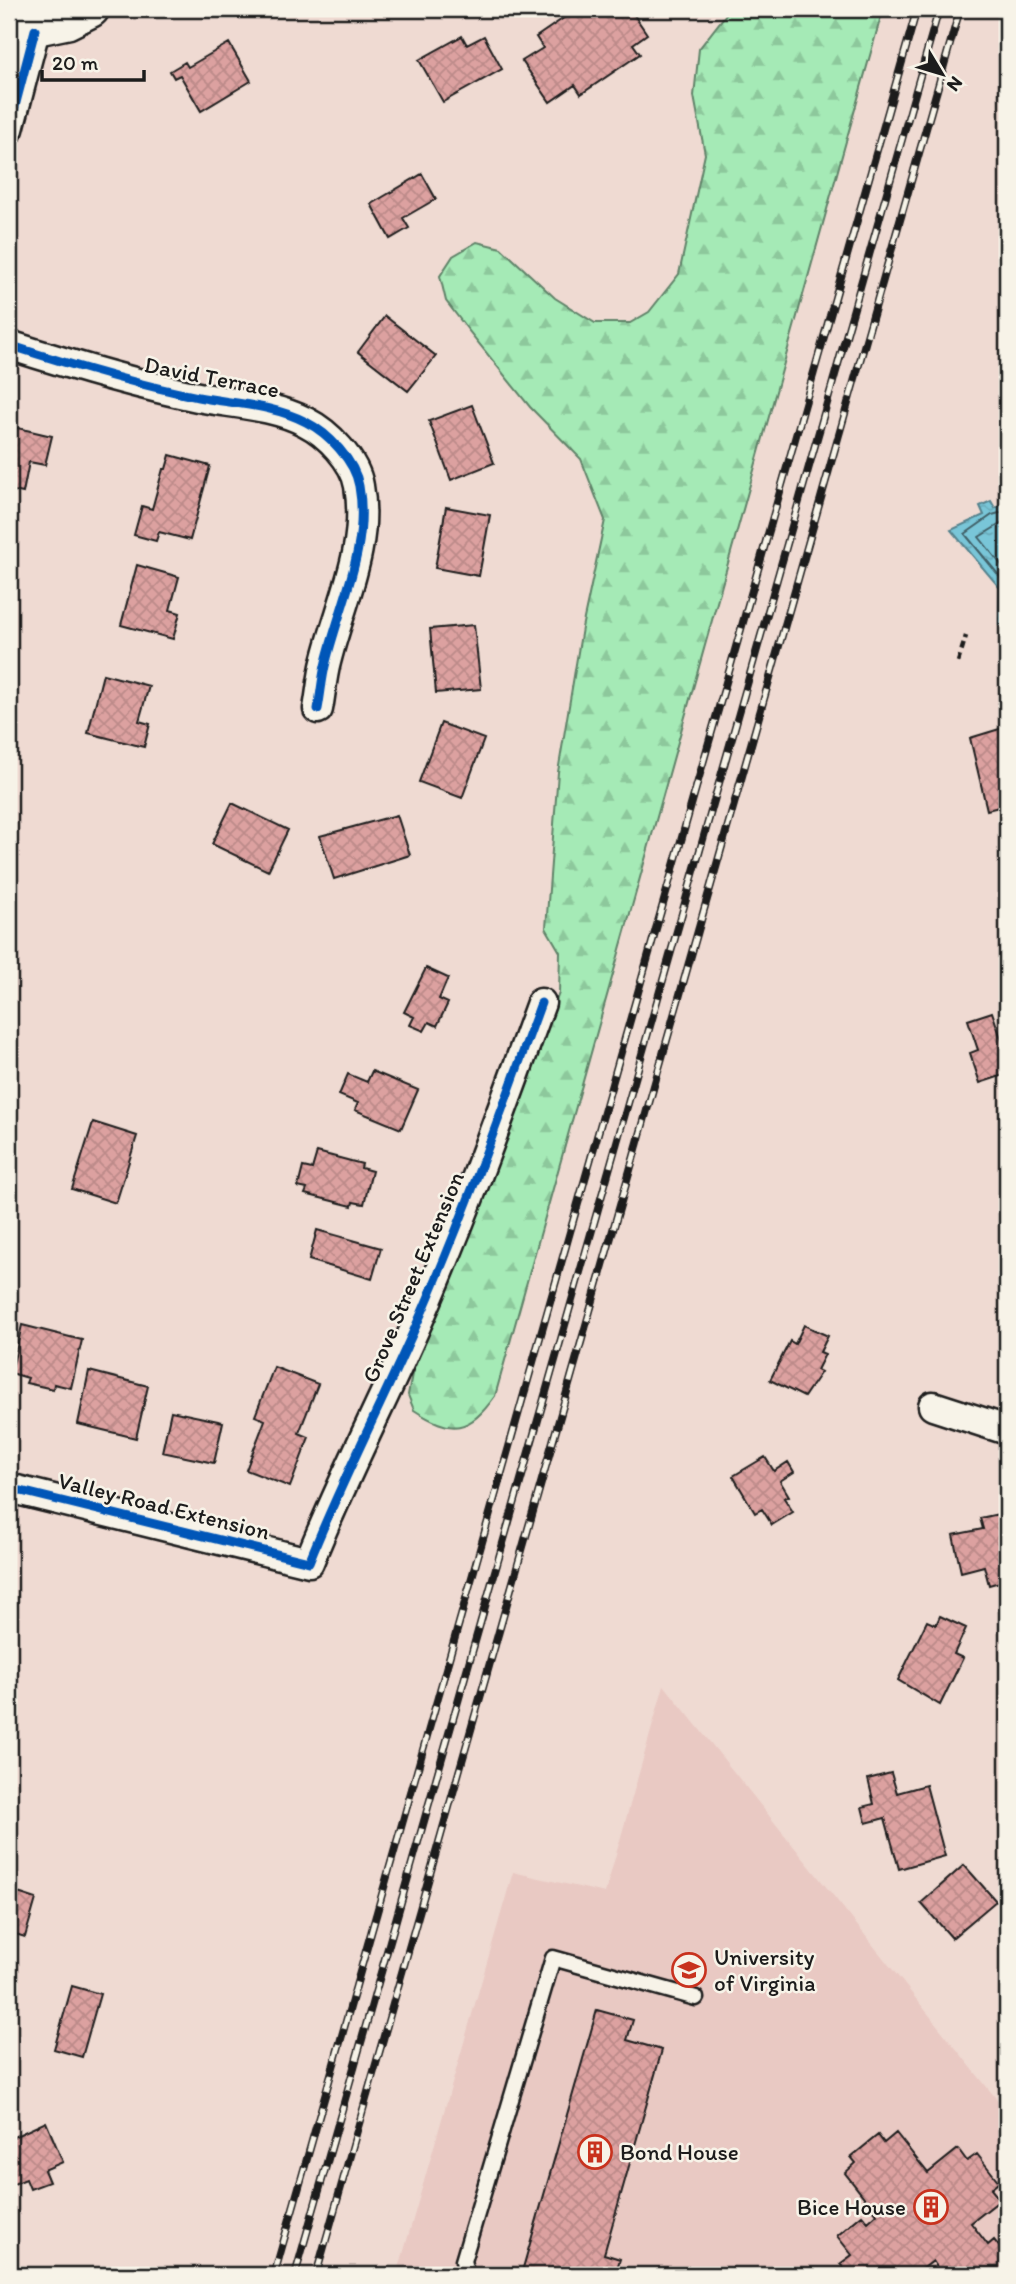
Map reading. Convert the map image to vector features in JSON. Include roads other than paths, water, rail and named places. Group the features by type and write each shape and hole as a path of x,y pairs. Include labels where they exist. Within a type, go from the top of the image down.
{"street":[{"path":"9,129 22,31 67,21 91,9"},
{"name":"David Terrace","path":"9,345 82,369 185,394 281,410 310,423 334,443 352,467 359,485 360,532 352,579 326,662 318,709"},
{"name":"Grove Street Extension","path":"309,1562 334,1500 428,1298 468,1202 541,1003"},
{"path":"933,1405 1007,1430"},
{"name":"Valley Road Extension","path":"9,1488 309,1562"}],"lane":[{"path":"457,2275 465,2268 553,1958 696,1998"}],"water":[{"path":"991,501 995,508 1007,503 1007,626 999,625 1000,588 951,530 984,515 980,506"}],"railway":[{"path":"274,2275 917,9"},
{"path":"295,2275 939,9"},
{"path":"316,2275 960,9"}],"place":[{"name":"University of Virginia","path":"689,1970"},
{"name":"Bond House","path":"595,2152"},
{"name":"Bice House","path":"931,2207"}]}
